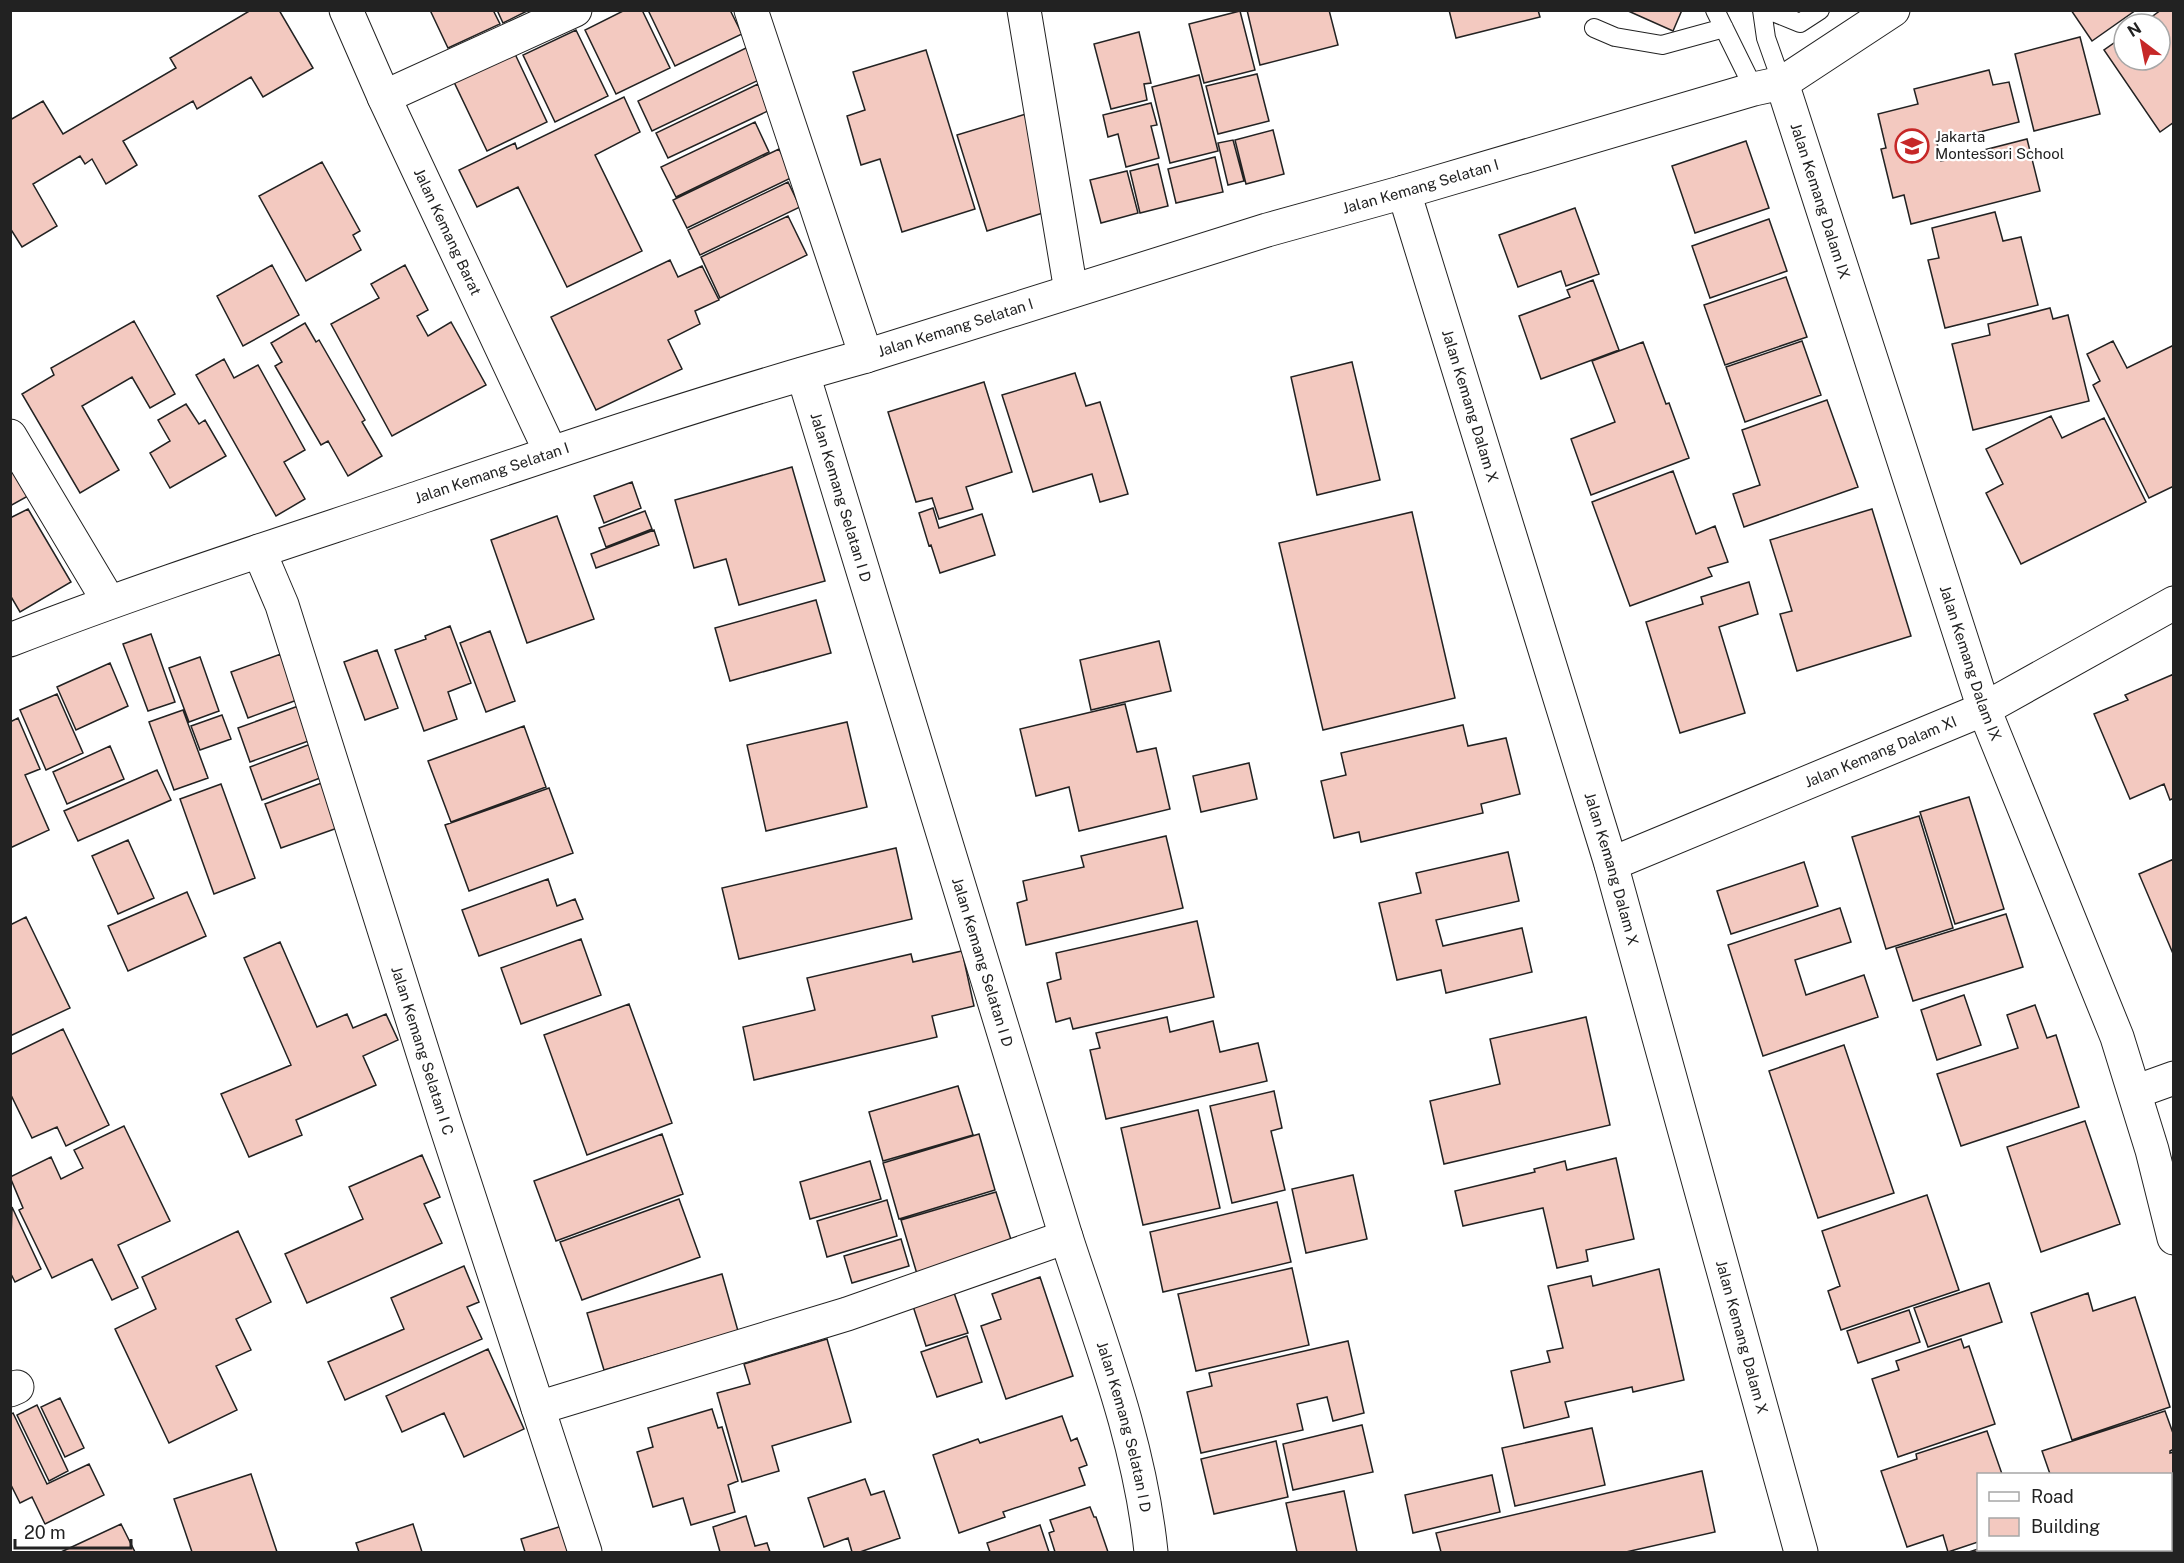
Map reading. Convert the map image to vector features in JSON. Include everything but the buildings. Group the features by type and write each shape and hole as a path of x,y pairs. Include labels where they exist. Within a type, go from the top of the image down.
{"street":[{"name":"Jalan Kemang Barat","path":"346,10 384,97 551,453"},
{"path":"384,97 575,10"},
{"path":"751,10 866,356"},
{"path":"1024,10 1071,291"},
{"name":"Jalan Kemang Selatan I","path":"10,640 109,602 551,453 1267,230 1768,86 1893,10"},
{"name":"Jalan Kemang Dalam IX","path":"1768,86 1984,709 2117,1037 2136,1092 2174,1238"},
{"name":"Jalan Kemang Dalam X","path":"1404,192 1611,864 1801,1552"},
{"name":"Jalan Kemang Selatan I D","path":"803,374 1066,1237 1113,1377 1135,1455 1147,1509 1151,1552"},
{"path":"10,436 109,602"},
{"name":"Jalan Kemang Selatan I C","path":"259,551 282,605 585,1552"},
{"name":"Jalan Kemang Dalam XI","path":"1611,864 1984,709 2174,603"},
{"path":"2136,1092 2174,1078"},
{"path":"538,1408 847,1314 1066,1237"}],"lane":[{"path":"1715,10 1724,28 1768,86"},
{"path":"1761,10 1766,38 1768,86"},
{"path":"1768,10 1800,23 1820,10"},
{"path":"1594,28 1616,37 1662,45 1724,28"}],"place":[{"name":"Jakarta Montessori School","path":"1912,146"}]}
